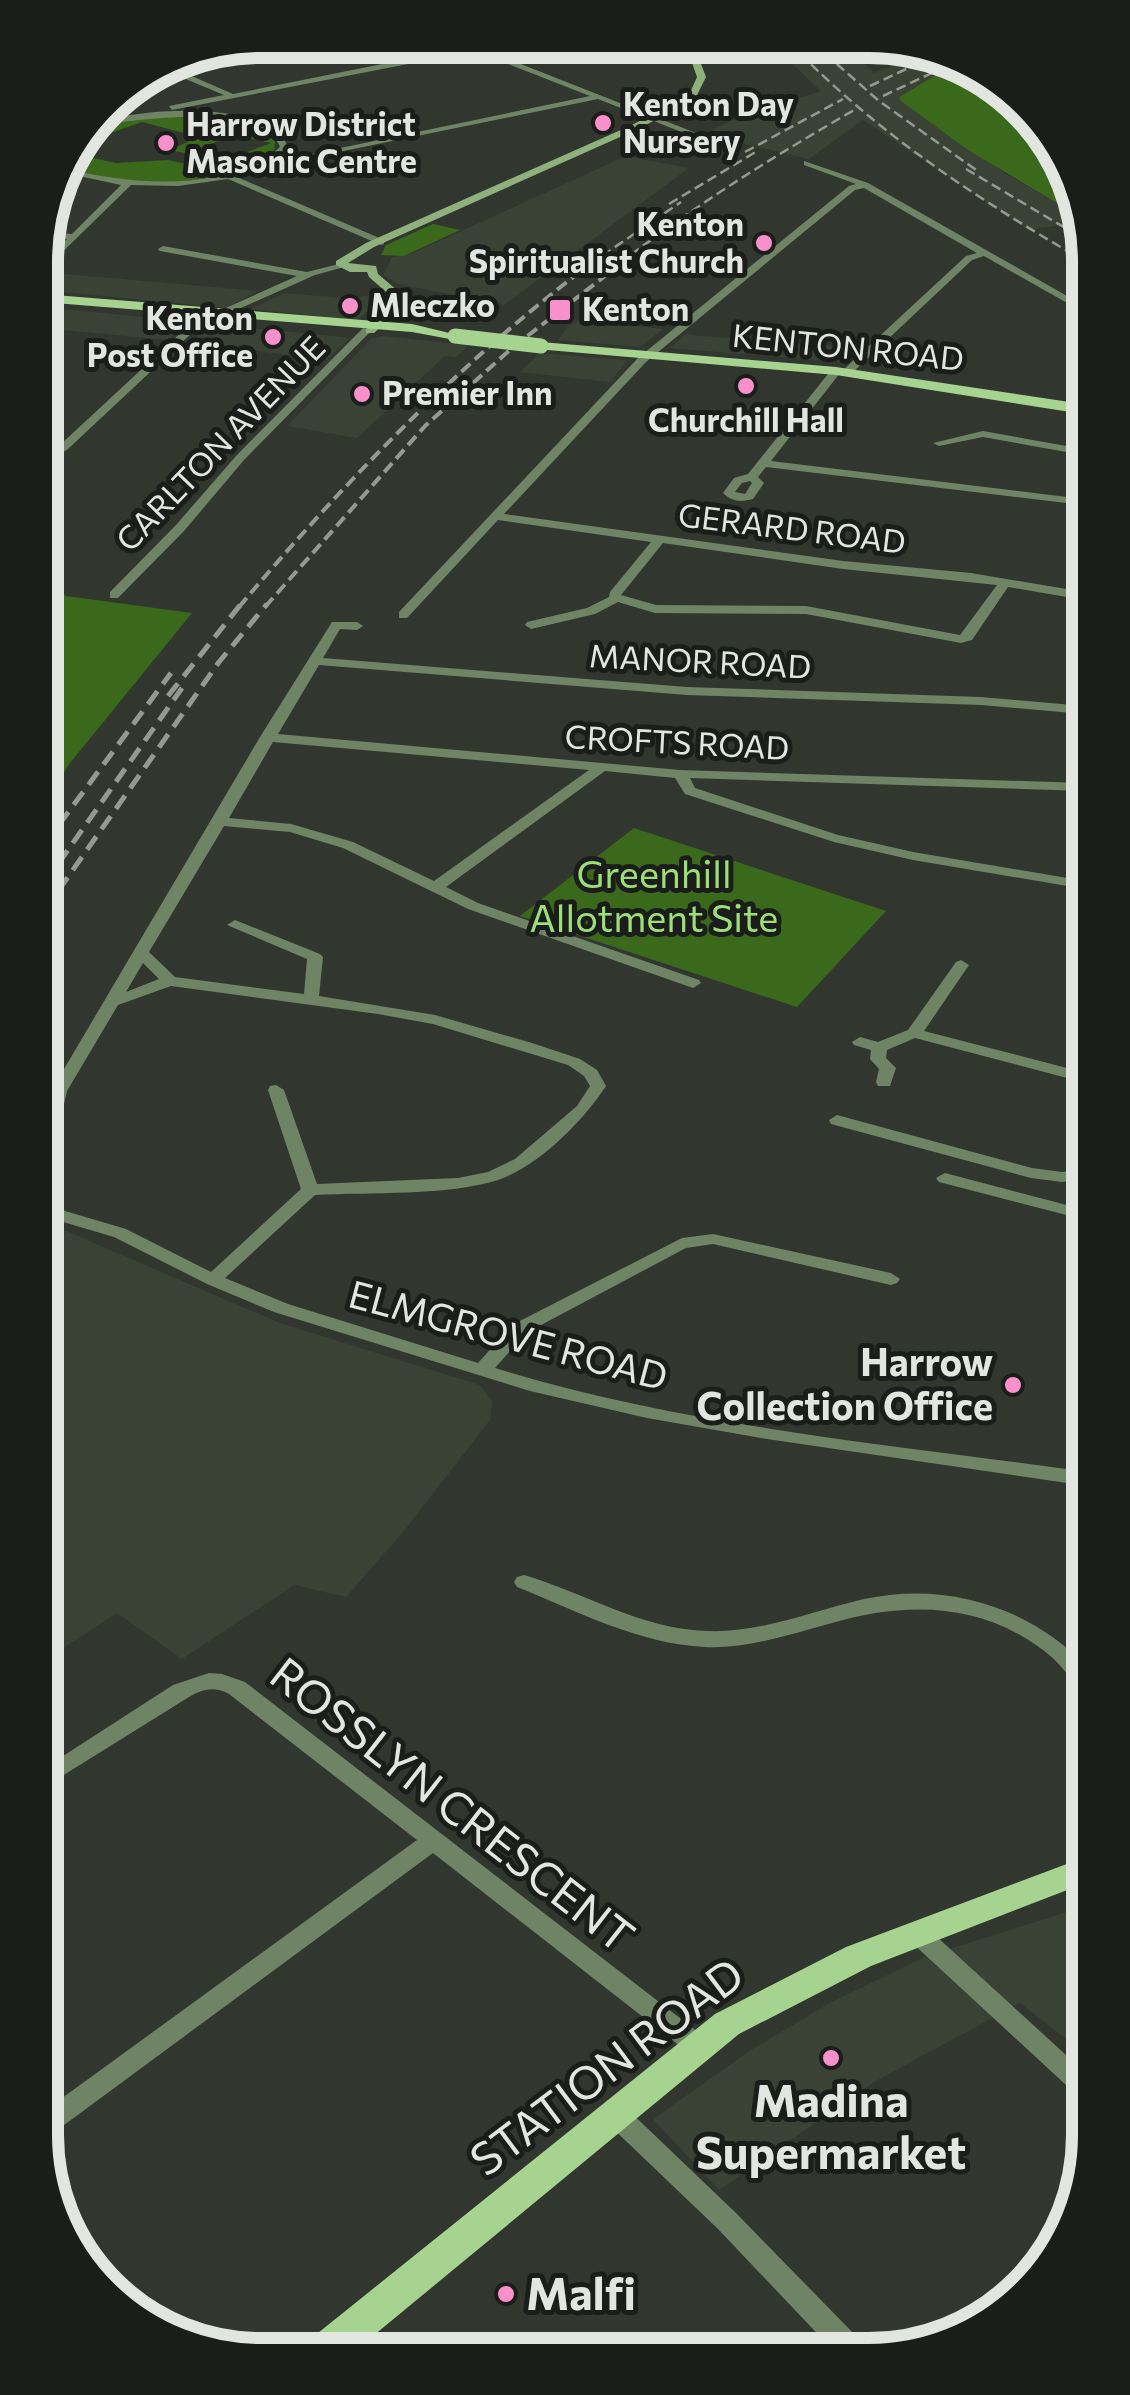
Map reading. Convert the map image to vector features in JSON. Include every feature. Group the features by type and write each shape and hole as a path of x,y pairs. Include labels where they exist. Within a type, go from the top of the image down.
{"main road":[{"name":"KENTON ROAD","path":"58,301 367,328"},
{"name":"KENTON ROAD","path":"153,308 205,316 419,330 542,346 842,372 1072,407"},
{"name":"STATION ROAD","path":"352,2338 614,2113 698,2046 760,2004 917,1934 1072,1875"}],"street":[{"path":"151,116 425,58"},
{"path":"502,58 692,134"},
{"path":"350,264 377,241 650,120 698,91 703,72 697,58"},
{"path":"181,74 232,96"},
{"path":"77,173 128,183 227,176 600,96"},
{"path":"114,120 209,116 272,131 280,136 284,148 260,166"},
{"path":"807,163 864,185 1072,303"},
{"path":"227,176 377,241"},
{"path":"58,253 128,183"},
{"path":"403,615 648,354 852,188 864,185"},
{"path":"59,236 75,237"},
{"path":"367,328 399,301 398,292 372,274 377,241"},
{"path":"163,250 308,275"},
{"path":"752,477 842,372 969,258 982,254"},
{"path":"223,313 308,275 350,264 372,263"},
{"path":"350,264 387,294 367,328"},
{"path":"394,309 419,330"},
{"path":"58,451 205,316"},
{"name":"CARLTON AVENUE","path":"114,595 367,328"},
{"path":"938,444 983,434 1072,450"},
{"path":"762,463 1072,501"},
{"name":"GERARD ROAD","path":"493,516 1072,594"},
{"path":"616,598 614,595 659,540"},
{"path":"531,625 591,611 616,598 655,608 806,610 961,639 1005,582"},
{"path":"109,1002 336,625 357,626"},
{"name":"MANOR ROAD","path":"314,661 687,691 982,701 1072,709"},
{"name":"CROFTS ROAD","path":"268,737 680,774 1072,786"},
{"path":"435,888 601,768"},
{"path":"680,774 690,791 834,838 913,856 1072,883"},
{"path":"218,822 291,828 348,845 473,906 692,982"},
{"path":"235,925 315,957 311,999"},
{"path":"140,952 170,981"},
{"path":"860,1042 879,1048 914,1033 960,965"},
{"path":"109,1002 170,981 435,1020 574,1062 591,1072 598,1086 583,1109 533,1152 493,1176 458,1182 310,1190 212,1280"},
{"name":"ELMGROVE ROAD","path":"58,1095 109,1002"},
{"path":"914,1033 1072,1074"},
{"path":"879,1048 878,1059 888,1068 884,1082"},
{"path":"276,1090 310,1190"},
{"path":"837,1120 1031,1172 1072,1175"},
{"path":"945,1178 1072,1211"},
{"name":"ELMGROVE ROAD","path":"58,1214 120,1233 212,1280 300,1314 482,1370 647,1412 1072,1477"},
{"path":"482,1370 519,1328 682,1243 713,1238 891,1279"},
{"path":"524,1582 658,1630 705,1639 758,1636 868,1605 944,1600 996,1615 1051,1645 1072,1666"},
{"name":"ROSSLYN CRESCENT","path":"58,1770 181,1691 220,1678 698,2046"},
{"path":"58,2116 434,1840"},
{"path":"917,1934 1072,2075"},
{"path":"614,2113 727,2221 839,2338"}],"shaded area":[{"path":"786,58 859,58 874,73 906,61 943,71 899,97 1006,174 1066,209 1069,224 1028,230 863,120 809,159 705,134 731,121 821,91"},
{"path":"626,156 689,168 504,305 398,284 383,275 392,257 411,254"},
{"path":"58,273 258,291 226,308 58,292"},
{"path":"284,293 342,298 377,295 378,299 361,318 352,320 251,309"},
{"path":"58,309 189,323 168,340 58,330"},
{"path":"582,319 663,329 640,347 558,340 568,326"},
{"path":"211,324 350,338 327,360 189,342"},
{"path":"686,334 860,348 841,362 669,348"},
{"path":"383,336 468,345 456,357 445,356 357,438 287,426 371,339"},
{"path":"540,353 627,361 610,382 520,372"},
{"path":"58,1228 280,1323 480,1385 492,1401 490,1420 404,1531 346,1597 294,1585 182,1659 117,1613 58,1651"},
{"path":"1072,1910 1072,2044 1020,2003 874,2082 719,2190 653,2119 751,2050 828,2004 924,1957"}],"green space":[{"path":"943,71 982,92 1031,137 1057,183 1066,209 968,150 899,97"},
{"path":"204,118 251,127 275,141 274,153 229,173 170,182 139,183 77,173 87,157 116,163 168,160 205,168 271,143 235,135 185,153 169,150 199,137 142,122 99,137 114,121"},
{"path":"433,224 460,230 404,256 381,255 386,245"},
{"path":"58,589 66,596 192,613 58,782"},
{"name":"Greenhill Allotment Site","path":"634,828 886,911 797,1007 520,916"}],"railway":[{"path":"805,58 892,135 1004,213 1072,253"},
{"path":"830,58 879,101 979,172"},
{"path":"870,86 918,63"},
{"path":"883,96 939,70"},
{"path":"745,152 843,99"},
{"path":"619,264 735,182 856,109"},
{"path":"669,204 759,150"},
{"path":"966,169 1070,231"},
{"path":"590,264 681,202"},
{"path":"239,607 406,424 497,340 593,262"},
{"path":"265,607 425,426 512,348 623,262"},
{"path":"168,696 241,604"},
{"path":"58,891 219,662 267,604"},
{"path":"58,826 171,673"},
{"path":"58,864 182,688"}],"place":[{"name":"Kenton Day Nursery","path":"603,123"},
{"name":"Harrow District Masonic Centre","path":"166,143"},
{"name":"Kenton Spiritualist Church","path":"764,243"},
{"name":"Mleczko","path":"350,306"},
{"name":"Kenton","path":"560,310"},
{"name":"Kenton Post Office","path":"273,337"},
{"name":"Churchill Hall","path":"746,386"},
{"name":"Premier Inn","path":"362,394"},
{"name":"Harrow Collection Office","path":"1013,1385"},
{"name":"Madina Supermarket","path":"831,2058"},
{"name":"Malfi","path":"506,2294"}]}
